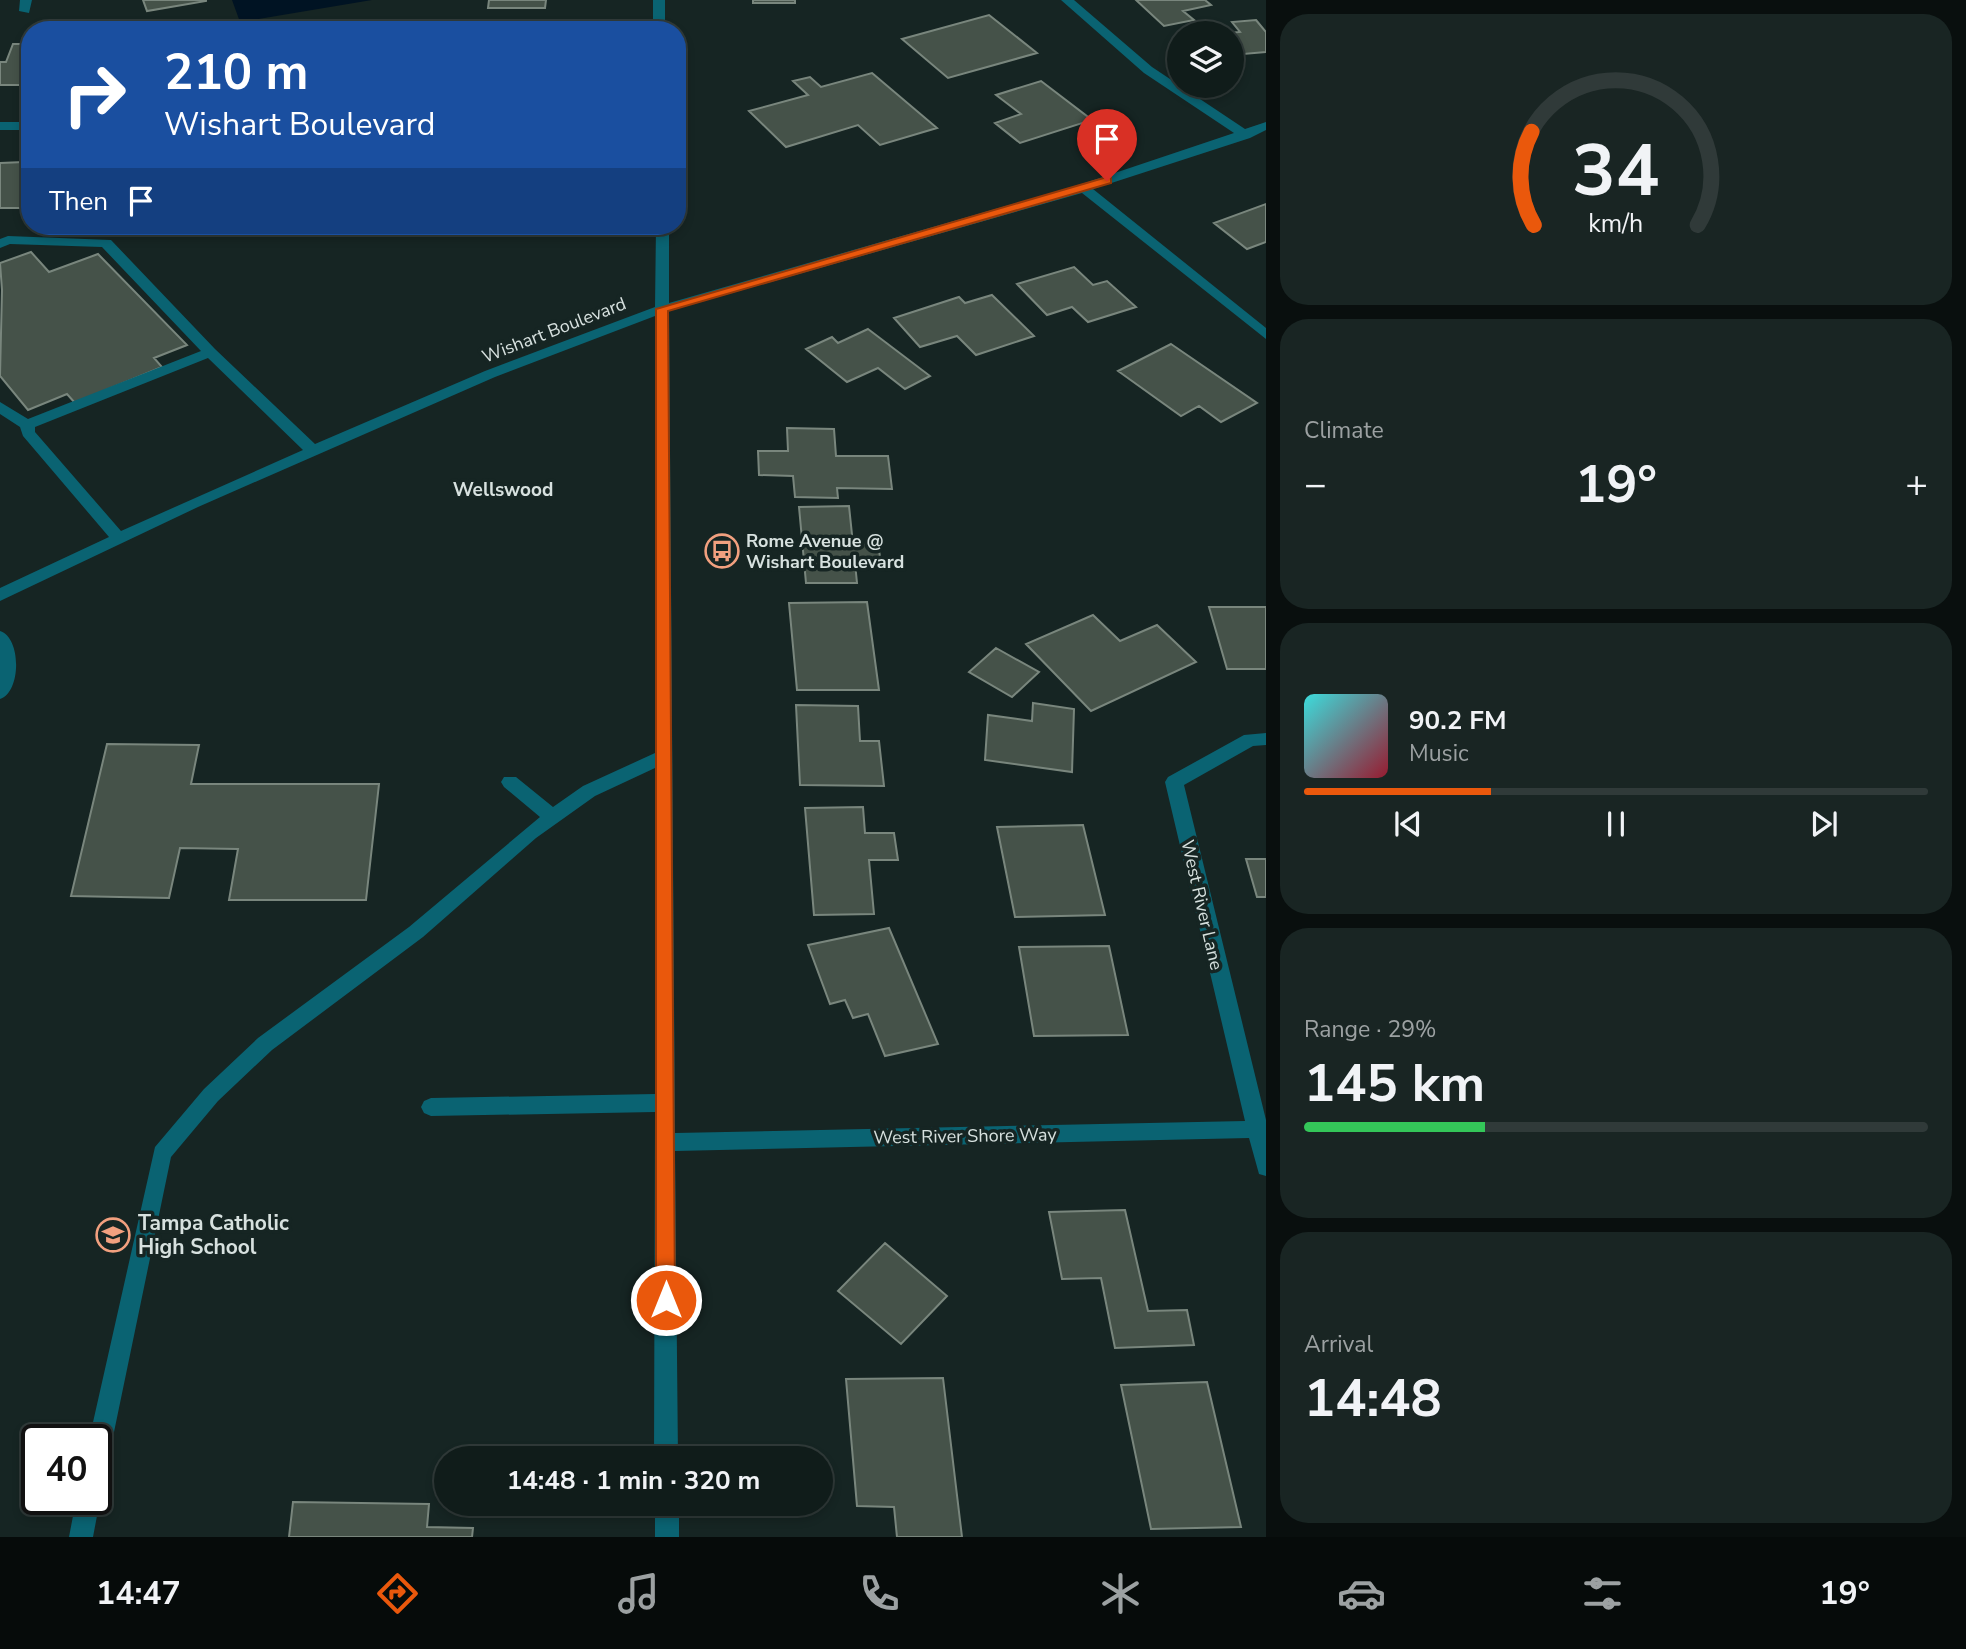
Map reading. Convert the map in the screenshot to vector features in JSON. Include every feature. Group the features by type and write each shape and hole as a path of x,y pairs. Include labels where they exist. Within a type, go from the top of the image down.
{"street":[{"path":"659,0 659,21"},
{"path":"1067,0 1148,70 1245,135"},
{"path":"0,126 21,126"},
{"name":"Wishart Boulevard","path":"0,595 119,538 490,374 662,309 1083,188 1266,126"},
{"path":"1083,188 1266,335"},
{"path":"662,235 666,1446"},
{"path":"0,244 8,240 106,243 210,352 314,453"},
{"path":"27,425 210,352"},
{"path":"0,407 27,425 28,433 119,538"},
{"path":"0,637 10,663 0,693"},
{"name":"West River Lane","path":"1260,1129 1174,782 1250,740 1266,739"},
{"path":"104,1424 162,1153 211,1095 265,1044 416,932 552,817 589,791 665,756"},
{"path":"510,782 552,817"},
{"path":"431,1107 665,1104"},
{"path":"1260,1129 1266,1167"},
{"name":"West River Shore Way","path":"665,1142 1260,1129"},
{"path":"81,1537 85,1515"},
{"path":"667,1516 667,1537"}],"water":[{"path":"232,0 372,0 246,21 240,21"}],"building":[{"path":"143,0 206,0 206,1 147,11"},
{"path":"489,0 546,0 545,8 488,8"},
{"path":"753,0 795,0 795,3 753,3"},
{"path":"1136,0 1205,0 1211,5 1183,11 1194,20 1167,21 1167,25 1164,26"},
{"path":"989,15 1037,53 948,78 902,39"},
{"path":"1256,20 1266,32 1266,52 1244,54 1244,21"},
{"path":"13,44 21,44 21,85 0,85 0,62 6,62"},
{"path":"872,73 937,128 880,145 858,125 786,147 749,111 808,95 793,81 810,77 821,87"},
{"path":"1041,81 1092,120 1020,143 995,123 1021,114 996,95"},
{"path":"21,162 21,208 0,208 0,163"},
{"path":"1266,204 1266,242 1247,249 1214,223"},
{"path":"31,252 49,272 98,254 187,345 154,358 162,367 75,403 67,394 28,410 0,376 0,263"},
{"path":"1074,267 1093,285 1107,281 1136,307 1088,322 1072,307 1047,315 1017,284"},
{"path":"992,295 1034,336 976,355 957,336 920,347 894,318 959,297 965,303"},
{"path":"868,329 930,376 905,389 878,368 847,382 806,349 832,337 838,343"},
{"path":"1171,344 1257,403 1221,422 1199,406 1181,416 1118,371"},
{"path":"787,428 834,429 836,456 888,456 892,489 837,488 838,498 795,497 793,476 759,475 758,451 788,451"},
{"path":"849,506 853,544 878,544 881,563 855,563 857,583 806,583 799,507"},
{"path":"867,602 879,690 797,690 789,603"},
{"path":"1209,607 1266,607 1266,669 1227,669"},
{"path":"1093,615 1120,641 1157,625 1196,662 1091,711 1026,644"},
{"path":"996,648 1039,672 1012,697 969,672"},
{"path":"1033,703 1074,709 1072,772 985,760 988,715 1032,721"},
{"path":"796,705 858,706 860,741 879,741 884,786 800,785"},
{"path":"107,744 199,745 191,784 379,784 366,900 229,900 238,849 180,848 169,898 71,896"},
{"path":"863,807 865,833 894,833 898,860 869,860 874,914 814,915 805,808"},
{"path":"1083,825 1105,915 1015,917 997,827"},
{"path":"1246,859 1266,859 1266,897 1257,897"},
{"path":"889,928 938,1044 885,1056 868,1014 853,1018 845,1000 830,1004 808,945"},
{"path":"1109,946 1128,1035 1034,1036 1019,947"},
{"path":"1125,1210 1148,1311 1187,1310 1194,1345 1115,1348 1101,1278 1062,1279 1049,1212"},
{"path":"885,1243 947,1296 901,1344 838,1291"},
{"path":"943,1378 962,1537 897,1537 894,1507 857,1506 846,1379"},
{"path":"1207,1382 1241,1527 1151,1529 1121,1385"},
{"path":"293,1502 429,1504 427,1527 473,1528 472,1537 289,1537"}],"place":[{"name":"Rome Avenue @ Wishart Boulevard","path":"722,551"},
{"name":"Tampa Catholic High School","path":"113,1235"}],"district":[{"name":"Wellswood","path":"503,490"}],"route":[{"path":"666,1300 662,309 1107,181"}]}
